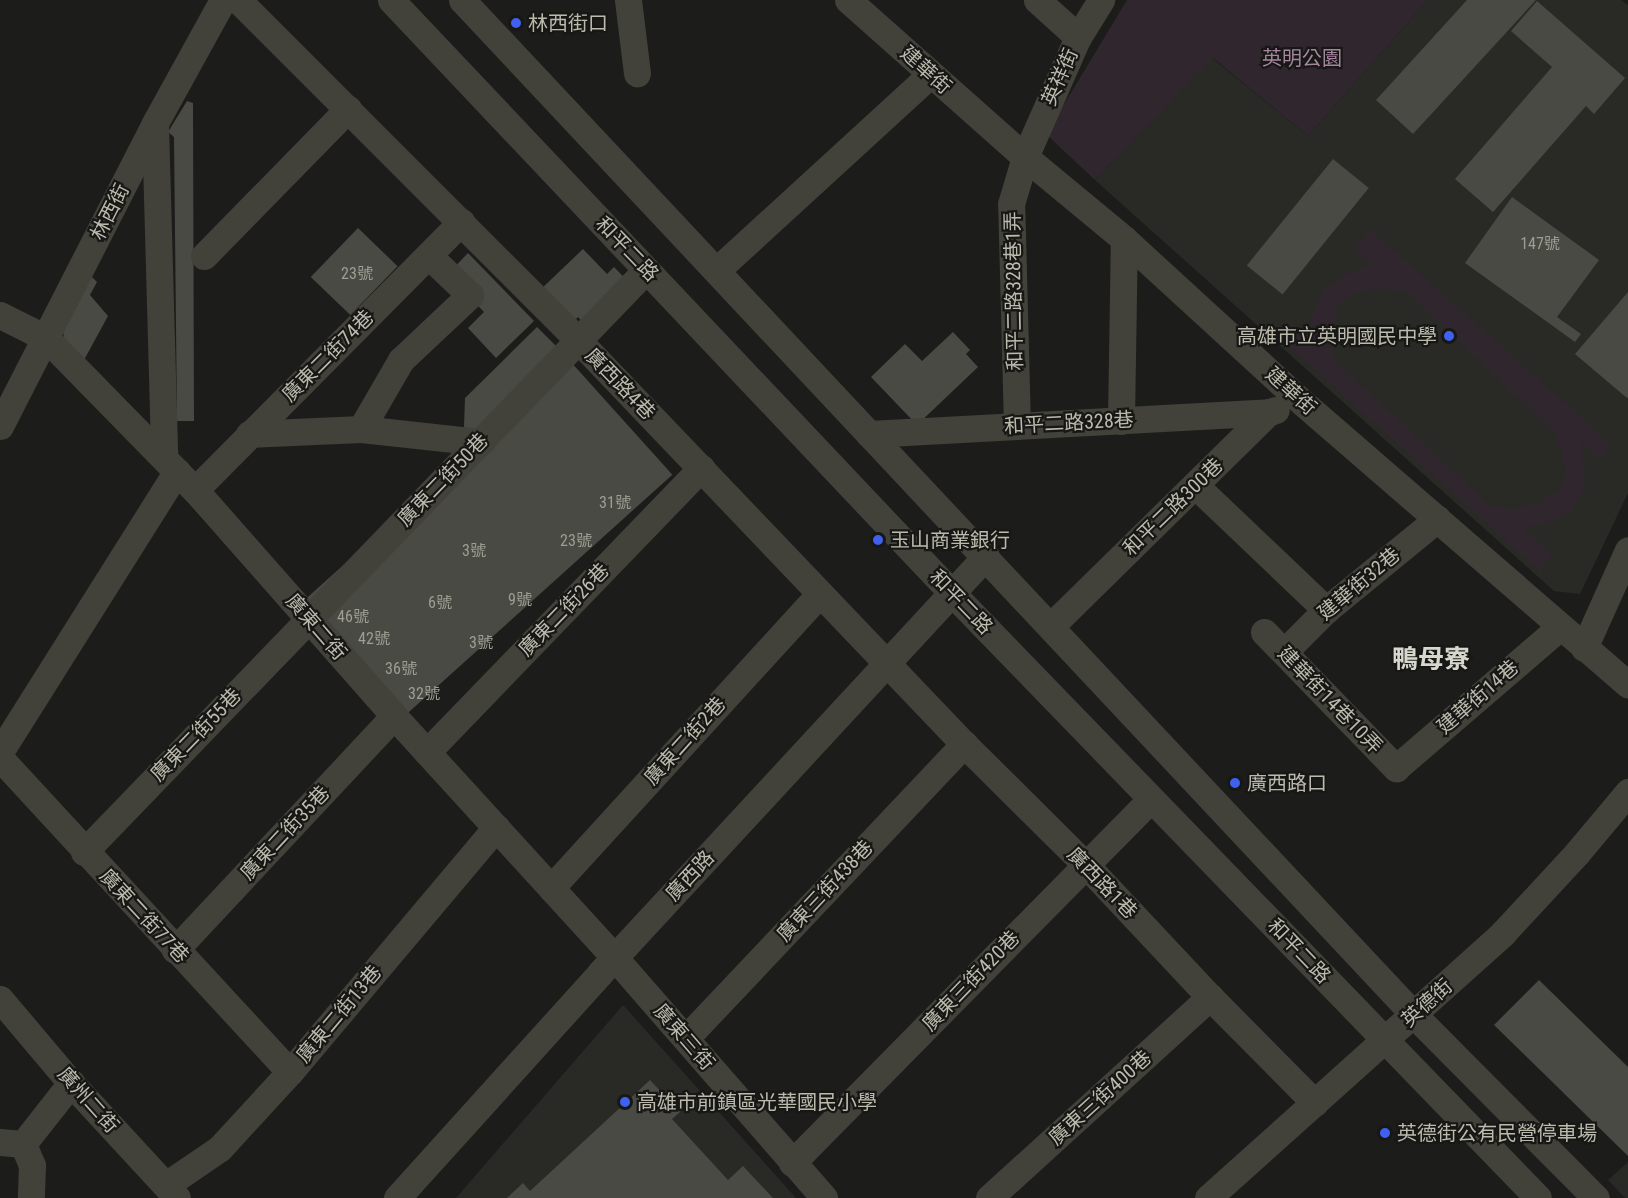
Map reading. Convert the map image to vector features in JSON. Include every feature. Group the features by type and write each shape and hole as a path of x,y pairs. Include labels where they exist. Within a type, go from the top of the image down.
{"street":[{"name":"林西街","path":"0,426 155,123 223,0"},
{"name":"廣西路4巷","path":"238,0 578,340 887,664"},
{"name":"和平二路","path":"390,0 952,593 1538,1198"},
{"name":"和平二路","path":"462,0 986,556 1414,1015 1596,1198"},
{"path":"628,0 637,72"},
{"name":"建華街","path":"848,0 1025,157 1124,239 1303,403 1628,685"},
{"path":"1037,0 1078,37"},
{"name":"英祥街","path":"1025,157 1078,37 1101,0"},
{"path":"717,270 931,74"},
{"path":"204,256 348,109"},
{"path":"0,752 171,464 155,123"},
{"name":"和平二路328巷1弄","path":"1017,426 1011,204 1025,157"},
{"name":"廣東二街74巷","path":"195,490 461,222"},
{"path":"1121,421 1124,239"},
{"path":"361,429 401,360 470,295 429,256"},
{"name":"廣東二街50巷","path":"308,618 646,270"},
{"name":"廣東二街","path":"0,315 45,338 171,464 394,716 615,958"},
{"path":"1269,412 1303,403"},
{"name":"和平二路328巷","path":"869,434 1269,412"},
{"name":"和平二路300巷","path":"1051,626 1269,412"},
{"path":"249,434 361,429 481,442"},
{"name":"廣東二街26巷","path":"428,752 700,468"},
{"path":"1196,486 1326,610"},
{"name":"建華街32巷","path":"1284,652 1326,610 1437,519"},
{"path":"1584,648 1628,550"},
{"name":"廣西路","path":"397,1198 986,556"},
{"name":"廣東二街2巷","path":"551,888 819,594"},
{"name":"廣東二街55巷","path":"84,852 308,618"},
{"name":"建華街14巷","path":"1396,768 1560,627"},
{"name":"建華街14巷10弄","path":"1264,632 1396,768"},
{"name":"廣西路1巷","path":"887,664 1085,864 1210,997 1315,1102"},
{"name":"廣東二街35巷","path":"175,950 394,716"},
{"name":"廣東三街438巷","path":"686,1038 964,744"},
{"name":"廣東二街77巷","path":"0,758 84,852 290,1072"},
{"name":"英德街","path":"1208,1198 1503,933 1577,853 1628,792"},
{"name":"廣東三街420巷","path":"792,1163 1085,864 1151,800"},
{"name":"廣東二街13巷","path":"171,1191 220,1148 290,1072 496,827"},
{"name":"廣東三街","path":"615,958 824,1198"},
{"name":"廣東三街400巷","path":"989,1198 1210,997"},
{"name":"廣州二街","path":"0,999 71,1083 171,1191"},
{"path":"31,1198 32,1165 12,1143 71,1083"}],"shaded area":[{"name":"高雄市立英明國民中學","path":"1428,0 1621,0 1628,5 1628,493 1580,594 1554,591 1095,180 1212,58 1308,136"},
{"name":"高雄市前鎮區光華國民小學","path":"623,1005 796,1198 456,1198"},
{"path":"1628,1162 1628,1198 1625,1198 1608,1180"}],"green space":[{"name":"英明公園","path":"1127,0 1428,0 1308,136 1213,58 1095,180 1046,134"},
{"path":"1370,229 1611,444 1600,461 1581,443 1586,486 1572,510 1547,523 1523,529 1553,553 1540,571 1275,334 1289,324 1309,338 1311,319 1322,291 1347,274 1369,265 1354,248","holes":["1378,290 1407,292 1555,433 1566,468 1561,489 1542,501 1514,509 1491,506 1336,362 1330,340 1339,305 1358,292"]}],"building":[{"path":"1467,0 1536,0 1413,134 1376,100"},
{"path":"1537,1 1625,78 1594,114 1586,106 1493,212 1455,179 1552,67 1511,31"},
{"path":"187,101 193,103 194,421 177,421 174,137 168,132"},
{"path":"1333,159 1369,188 1283,294 1247,265"},
{"path":"1512,197 1599,260 1557,317 1581,334 1575,342 1465,263"},
{"path":"358,228 398,266 350,315 311,277"},
{"path":"583,249 607,274 614,267 640,294 596,336 578,317 571,324 539,291"},
{"path":"468,253 534,321 496,358 468,328 484,312 448,274"},
{"path":"88,273 97,282 90,295 108,316 84,360 64,338 61,318"},
{"path":"1628,292 1628,397 1627,398 1575,354"},
{"path":"537,327 564,354 477,440 464,427 465,398"},
{"path":"953,332 970,350 966,354 978,367 917,425 871,377 905,344 922,361"},
{"path":"570,361 672,475 401,719 299,605"},
{"path":"1539,980 1628,1067 1628,1156 1494,1025"},
{"path":"650,1080 680,1112 672,1119 728,1180 743,1166 773,1198 507,1198 523,1183 530,1191"}],"place":[{"name":"林西街口","path":"516,23"},
{"name":"高雄市立英明國民中學","path":"1449,336"},
{"name":"玉山商業銀行","path":"878,540"},
{"name":"廣西路口","path":"1235,783"},
{"name":"高雄市前鎮區光華國民小學","path":"625,1102"},
{"name":"英德街公有民營停車場","path":"1385,1133"}],"district":[{"name":"鴨母寮","path":"1431,660"}]}
